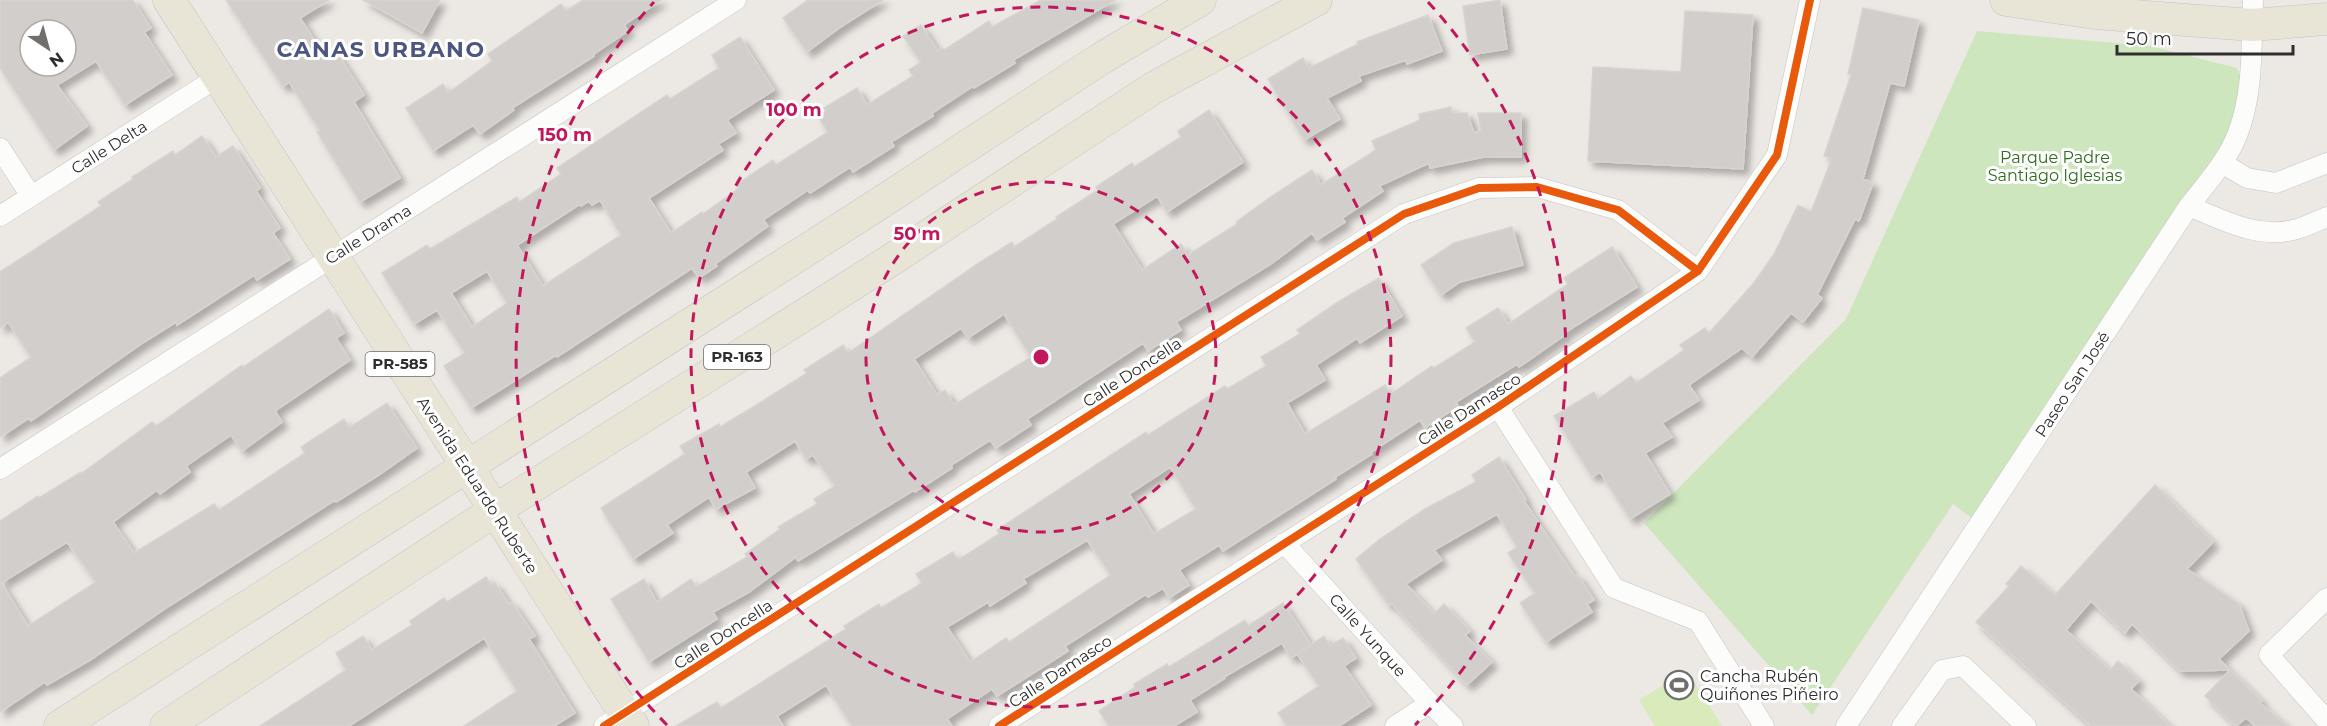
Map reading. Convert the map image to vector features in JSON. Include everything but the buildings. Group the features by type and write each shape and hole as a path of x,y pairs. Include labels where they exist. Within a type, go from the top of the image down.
{"main road":[{"name":"Avenida Eduardo Ruberte","path":"168,0 494,511 621,722"},
{"path":"60,726 864,213 1102,58 1200,0"},
{"name":"PR-163","path":"166,726 494,511 891,260 1155,87 1316,0"},
{"path":"2204,0 2252,11"},
{"path":"2026,1 2095,13 2252,11 2327,19"}],"street":[{"name":"Calle Drama","path":"0,469 736,0"},
{"name":"Calle Damasco","path":"999,726 1498,407 1698,271 1777,155 1809,0"},
{"name":"Paseo San José","path":"1846,726 2189,206 2222,163 2238,133 2250,86 2252,11"},
{"name":"Calle Delta","path":"0,216 218,77"},
{"path":"0,148 31,196"},
{"path":"2222,163 2247,178 2276,183 2327,163"},
{"name":"Calle Doncella","path":"621,722 1404,214 1479,188 1538,187 1618,210 1698,271"},
{"path":"2189,206 2243,229 2275,234 2297,229 2327,217"},
{"path":"1498,407 1614,588 1698,621 1764,726"},
{"name":"Calle Yunque","path":"1284,543 1453,726"},
{"path":"2327,598 2270,655 2327,720"},
{"path":"1902,726 1942,670 1963,666 2026,726"},
{"path":"1395,726 1430,703"}],"green space":[{"name":"Parque Padre Santiago Iglesias","path":"1977,31 2150,46 2237,68 2244,86 2232,130 1973,519 1953,504 1812,715 1644,523 1846,319"},
{"name":"Cancha Rubén Quiñones Piñeiro","path":"1687,671 1722,726 1655,726 1639,700"}],"cycle path":[{"path":"999,726 1498,407 1698,271 1777,155 1810,0"},
{"path":"604,726 1404,214 1479,188 1537,187 1618,210 1698,271"}],"place":[{"name":"Cancha Rubén Quiñones Piñeiro","path":"1679,685"}],"district":[{"name":"CANAS URBANO","path":"381,49"}]}
